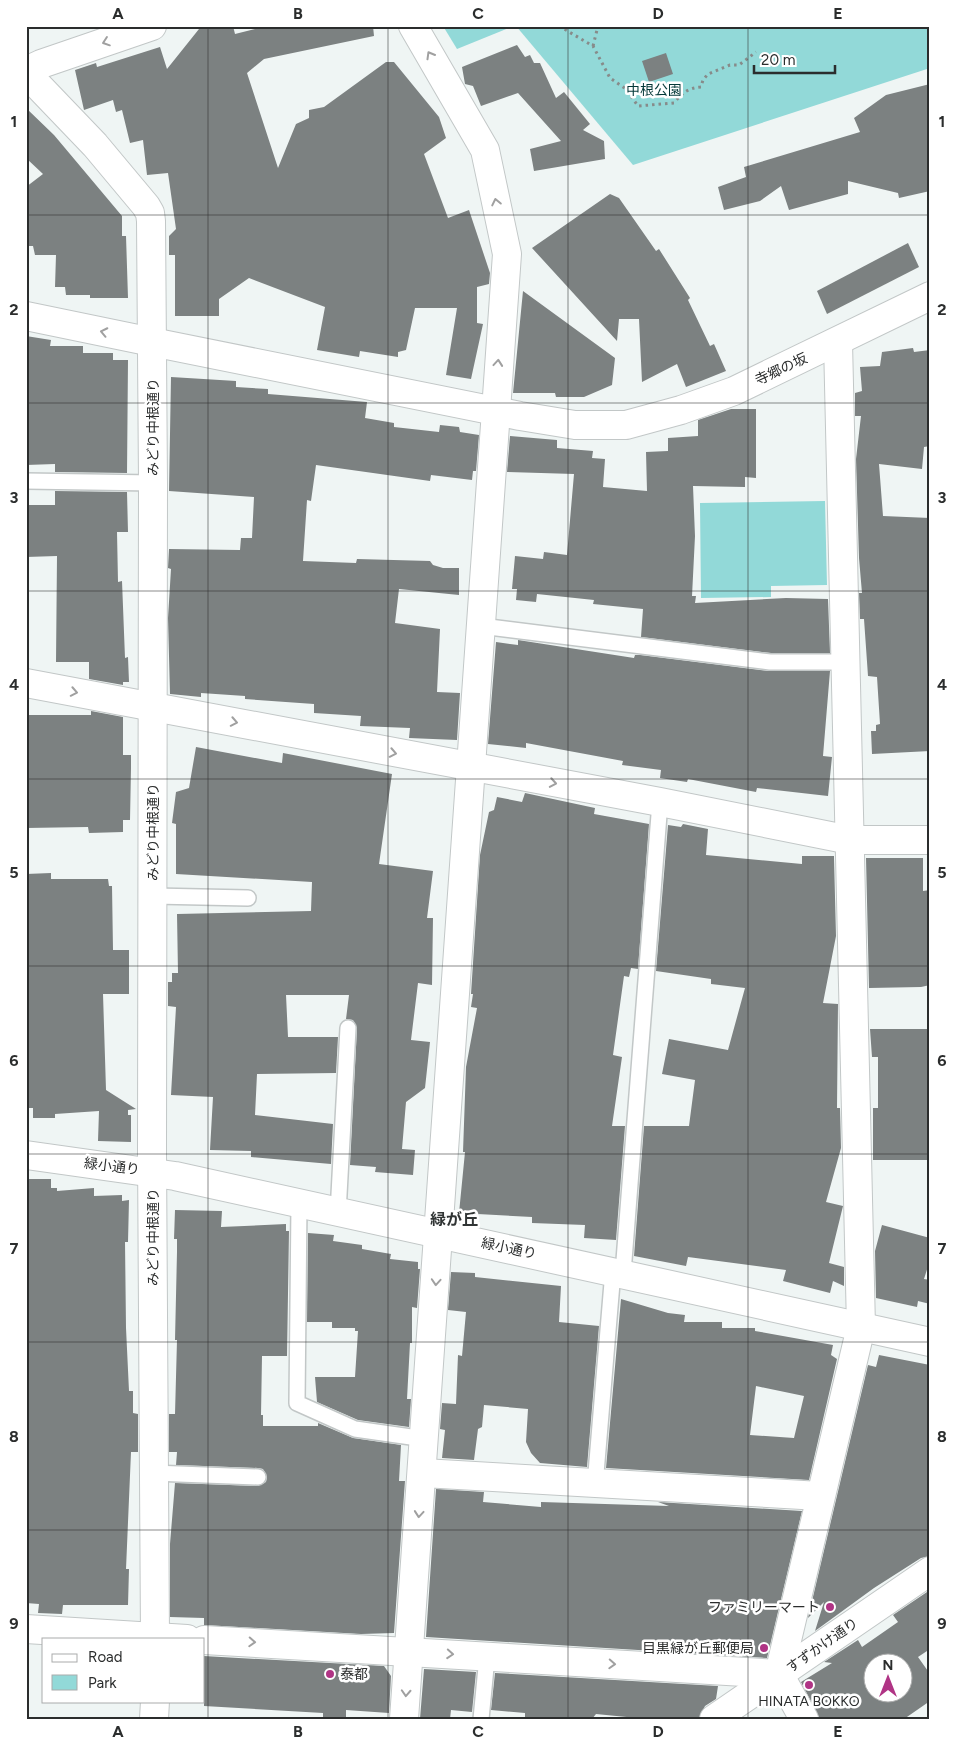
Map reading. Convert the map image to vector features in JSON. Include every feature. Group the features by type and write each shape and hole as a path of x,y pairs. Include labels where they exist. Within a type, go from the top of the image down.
{"street":[{"path":"26,72 42,64 152,26"},
{"path":"404,1719 440,1233 494,412 507,254 485,150 413,26"},
{"name":"みどり中根通り","path":"26,72 95,145 150,213 153,483 152,707 154,896 152,1172 155,1638"},
{"name":"寺郷の坂","path":"26,316 494,412 574,424 626,425 680,410 734,391 930,296"},
{"path":"804,1719 780,1674 820,1496 861,1327 838,342"},
{"path":"26,683 660,802 850,840 930,840"},
{"name":"緑小通り","path":"26,1156 152,1172 440,1233 930,1342"},
{"path":"423,1473 595,1485 820,1496"},
{"name":"すずかけ通り","path":"714,1719 930,1571"},
{"path":"26,1629 155,1638"},
{"path":"205,1640 780,1674"},
{"path":"154,1702 154,1719"}],"lane":[{"path":"26,481 153,483"},
{"path":"481,626 743,659 845,662"},
{"path":"595,1485 618,1272 660,802"},
{"path":"154,896 248,898"},
{"path":"338,1212 348,1028"},
{"path":"299,1204 297,1403 355,1429 425,1439"},
{"path":"153,1473 258,1478"},
{"path":"481,1719 487,1657"}],"path":[{"path":"558,26 593,46 610,78 626,89 638,106 674,103 682,93 692,88 701,87 703,80 708,74 730,65 739,65 756,52"},
{"path":"593,46 598,26"}],"green space":[{"path":"443,26 514,26 457,49"},
{"name":"中根公園","path":"516,26 930,26 930,68 633,165"},
{"path":"825,501 827,585 771,586 771,597 701,598 700,503"}],"building":[{"path":"209,26 233,26 235,34 267,26 373,26 374,36 264,59 247,73 278,168 296,124 309,118 309,110 324,107 386,62 394,62 439,117 446,138 424,154 448,218 469,210 490,273 489,284 477,287 477,323 483,324 471,379 446,375 457,308 415,308 406,350 398,352 398,357 360,351 359,357 317,350 325,307 249,278 219,299 219,316 175,316 175,255 169,255 169,236 176,229 168,173 147,175 143,140 130,143 122,110 116,112 113,100 84,110 75,70 96,63 97,67 160,47 167,69 199,29"},
{"path":"517,45 525,57 530,55 534,63 540,63 556,98 564,92 590,124 583,130 604,141 605,159 534,171 530,149 561,141 518,93 481,106 473,86 465,84 462,67"},
{"path":"666,53 673,74 649,82 642,61"},
{"path":"930,84 930,191 899,198 898,193 848,181 848,194 789,210 781,186 760,201 724,210 718,187 746,177 744,167 860,132 854,118 886,95"},
{"path":"26,108 54,135 122,216 122,236 126,236 128,298 90,298 90,295 66,295 65,287 55,287 56,255 35,255 33,246 26,246 26,187 43,174 26,158"},
{"path":"610,194 619,198 656,251 659,249 690,298 688,300 710,346 714,344 726,371 686,387 677,364 642,382 639,319 619,319 617,341 532,248"},
{"path":"908,243 919,267 827,314 817,291"},
{"path":"523,291 615,358 612,385 584,397 556,397 555,393 513,393"},
{"path":"26,336 51,340 50,346 83,346 83,353 113,353 113,360 128,360 127,473 55,472 55,464 26,465"},
{"path":"913,348 914,352 930,350 930,446 924,447 922,469 879,464 883,516 930,518 930,751 872,754 871,731 876,731 876,725 880,724 877,677 868,676 864,619 860,619 859,593 862,593 856,459 861,416 855,416 855,393 862,391 860,367 880,366 882,352"},
{"path":"171,377 236,381 236,387 268,389 268,394 367,402 365,418 394,423 394,427 439,432 440,425 459,427 460,432 479,435 476,471 473,471 472,480 431,475 430,481 316,465 311,501 307,500 303,561 356,563 357,559 430,561 433,565 443,568 459,568 459,595 399,589 395,623 440,629 437,692 460,693 457,740 409,738 410,728 360,726 361,716 314,713 314,704 245,699 245,696 201,693 201,697 170,694 168,618 171,569 168,568 169,549 240,550 241,538 252,538 254,497 169,491"},
{"path":"731,409 756,409 756,478 745,477 745,487 693,486 695,536 692,596 696,596 695,603 786,598 828,599 830,653 771,653 641,637 643,609 593,604 594,600 537,594 536,602 516,600 517,589 512,589 515,556 543,559 544,552 567,555 574,474 507,472 510,436 557,440 557,448 593,451 592,458 605,459 603,487 647,491 646,452 668,451 668,438 698,436 698,420"},
{"path":"55,491 127,492 128,532 117,532 118,582 122,581 125,658 128,657 129,682 123,682 123,685 89,679 89,662 56,662 57,556 26,557 26,505 55,505"},
{"path":"518,640 634,658 635,655 640,655 769,671 830,671 823,756 832,757 828,796 757,788 756,792 688,779 687,782 660,778 661,770 622,765 623,761 526,743 526,748 488,744 496,642 518,645"},
{"path":"91,711 123,717 123,755 131,755 130,820 123,820 123,832 89,833 88,827 26,828 26,715 91,715"},
{"path":"196,747 282,763 283,753 392,774 379,864 433,871 427,918 433,918 432,985 418,983 411,1040 430,1042 425,1088 406,1102 402,1149 415,1150 413,1175 375,1172 376,1167 350,1165 357,1028 353,1020 346,1019 349,995 286,995 288,1037 338,1037 336,1073 257,1074 255,1115 333,1124 331,1164 251,1157 251,1151 210,1150 213,1097 171,1095 176,1007 168,1006 168,982 172,982 172,973 178,973 177,914 311,911 312,882 176,874 176,824 172,823 176,792 189,788"},
{"path":"525,793 595,808 594,814 649,824 638,969 631,968 629,977 624,976 613,1055 622,1057 612,1126 625,1126 616,1240 584,1238 585,1225 532,1223 532,1217 459,1213 465,1152 463,1152 466,1067 477,1008 471,1007 473,994 471,994 480,855 489,812 494,810 497,797 522,802"},
{"path":"683,824 708,829 706,855 802,864 802,856 834,856 836,936 823,1003 838,1004 837,1108 840,1108 841,1148 826,1202 843,1206 829,1263 844,1267 844,1286 833,1281 830,1293 783,1281 786,1270 688,1257 686,1266 634,1256 644,1126 689,1126 695,1080 662,1074 669,1039 728,1050 745,988 711,984 711,979 656,971 668,825 681,827"},
{"path":"866,858 923,858 923,891 930,890 930,985 921,987 869,988"},
{"path":"51,873 51,879 108,879 109,886 112,886 113,950 129,950 129,994 103,994 106,1090 136,1109 128,1110 128,1115 131,1115 131,1142 98,1141 99,1111 55,1114 55,1118 33,1118 33,1108 26,1108 26,874"},
{"path":"870,1029 930,1029 930,1160 873,1160 873,1108 878,1108 878,1057 872,1057"},
{"path":"26,1179 51,1179 51,1188 57,1188 57,1191 94,1188 94,1196 122,1195 122,1201 129,1200 128,1242 125,1242 126,1328 129,1391 133,1391 133,1413 138,1414 138,1452 131,1452 126,1569 129,1569 128,1605 63,1605 62,1614 38,1613 39,1604 26,1603"},
{"path":"175,1210 222,1211 221,1227 286,1224 286,1231 289,1231 287,1356 262,1356 261,1415 263,1415 263,1426 318,1426 318,1423 353,1438 401,1445 399,1481 405,1481 394,1633 361,1634 204,1625 204,1618 170,1617 170,1544 175,1483 258,1486 266,1482 267,1477 263,1469 258,1468 176,1465 177,1452 169,1452 169,1414 175,1414 177,1340 175,1340 177,1239 174,1239"},
{"path":"882,1225 930,1238 930,1260 924,1279 930,1280 930,1304 918,1301 917,1307 876,1298 875,1251"},
{"path":"308,1233 334,1235 333,1241 362,1245 362,1249 391,1254 390,1259 418,1262 418,1269 420,1269 417,1308 412,1307 412,1343 410,1343 407,1399 411,1399 409,1427 358,1420 317,1402 315,1377 355,1377 358,1331 355,1331 355,1328 332,1328 332,1322 307,1322"},
{"path":"451,1272 475,1273 475,1277 561,1286 559,1322 599,1326 587,1467 540,1463 531,1453 526,1442 528,1409 484,1405 482,1427 478,1429 474,1460 442,1458 445,1430 440,1429 442,1403 456,1404 458,1355 462,1356 466,1312 448,1310"},
{"path":"621,1299 668,1313 685,1315 684,1322 722,1322 722,1328 755,1328 755,1331 833,1345 831,1355 837,1359 809,1480 606,1468","holes":["756,1386 804,1396 794,1438 750,1435"]},
{"path":"879,1355 930,1365 930,1556 921,1558 874,1588 815,1631 824,1602 808,1618 868,1365 876,1367"},
{"path":"436,1489 484,1492 483,1502 541,1507 541,1502 669,1506 658,1502 802,1511 767,1658 426,1637"},
{"path":"930,1590 930,1649 918,1657 930,1674 930,1701 904,1719 820,1719 801,1682 832,1663 824,1662 858,1640 862,1647 898,1622 893,1615"},
{"path":"205,1656 384,1666 391,1676 389,1713 346,1710 346,1719 323,1719 323,1713 204,1706"},
{"path":"424,1669 476,1672 472,1712 451,1710 450,1719 420,1719"},
{"path":"495,1673 718,1686 716,1699 705,1706 699,1719 647,1719 596,1714 592,1719 535,1719 525,1718 525,1713 491,1710"}],"place":[{"name":"ファミリーマート","path":"830,1607"},
{"name":"目黒緑が丘郵便局","path":"764,1648"},
{"name":"泰都","path":"330,1674"},
{"name":"HINATA BOKKO","path":"809,1685"}],"district":[{"name":"緑が丘","path":"454,1219"}]}
